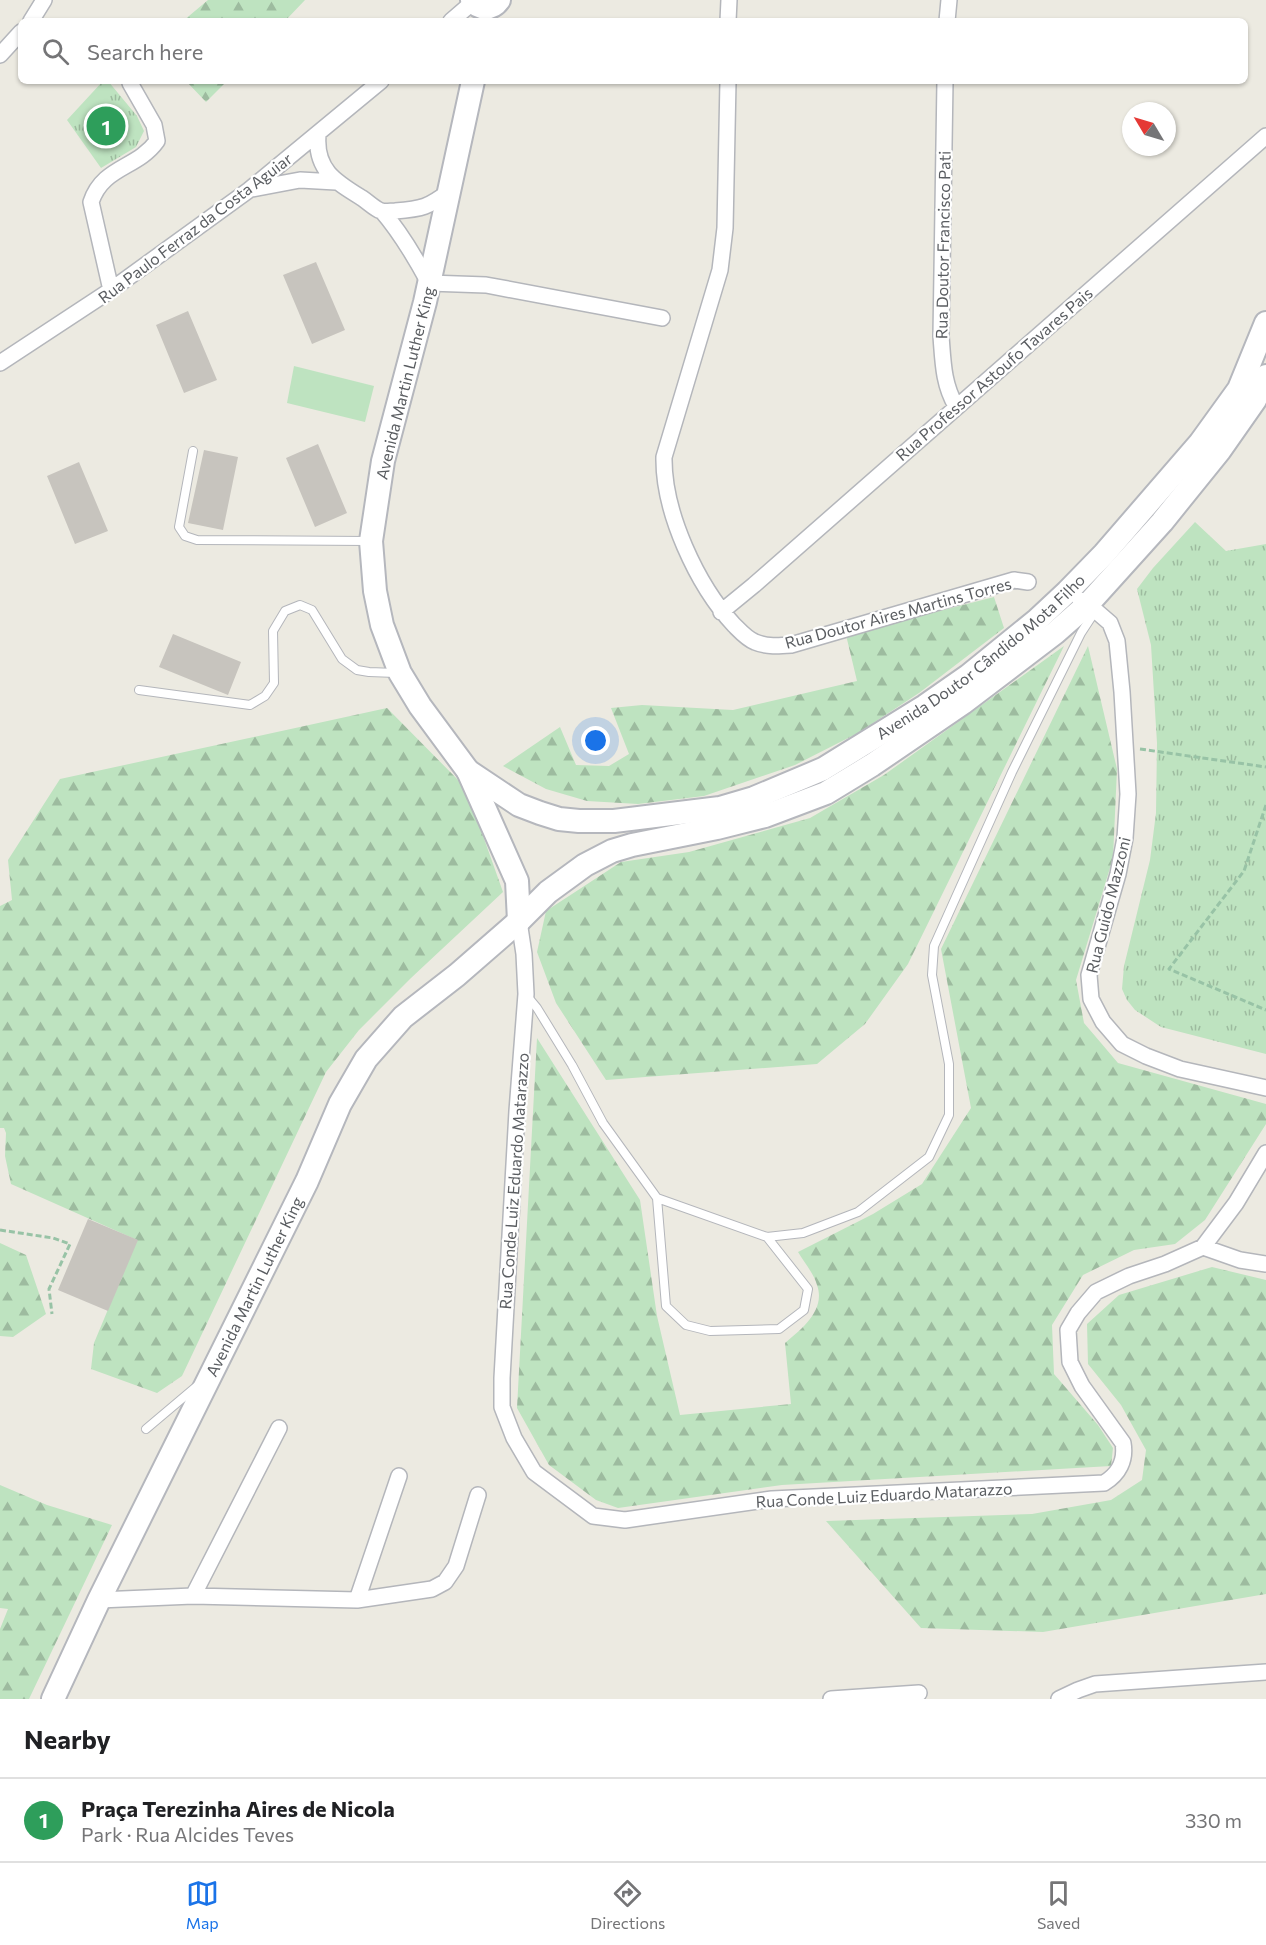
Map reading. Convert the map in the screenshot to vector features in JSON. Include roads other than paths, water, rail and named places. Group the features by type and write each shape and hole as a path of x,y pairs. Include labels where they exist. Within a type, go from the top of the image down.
{"main road":[{"name":"Avenida Martin Luther King","path":"472,84 429,283 383,461 371,541 375,591 382,625 400,673 420,706 468,771 517,881 519,921"},
{"name":"Avenida Doutor Cândido Mota Filho","path":"585,865 612,851 632,845 765,816 826,793 872,765 963,703 1054,633 1092,607 1220,450 1247,394 1266,323"},
{"name":"Avenida Doutor Cândido Mota Filho","path":"579,821 637,819 720,808 754,798 824,769 916,712 968,676 1037,620 1067,592 1104,555 1200,443 1266,376"},
{"name":"Avenida Martin Luther King","path":"468,771 519,806 559,819 579,821"},
{"path":"493,827 502,812 510,807 519,806"},
{"path":"579,821 589,829 592,838 592,850 585,865"},
{"name":"Avenida Martin Luther King","path":"52,1699 307,1181 340,1104 366,1059 403,1017 457,975 519,921 548,892 585,865"},
{"path":"517,881 527,887 548,892"}],"street":[{"path":"33,18 44,0"},
{"path":"729,0 729,18"},
{"path":"947,18 949,0"},
{"path":"458,18 482,8"},
{"path":"0,55 18,35"},
{"path":"111,290 91,202 96,189 109,175 150,150 156,141 154,125 131,84"},
{"name":"Rua Paulo Ferraz da Costa Aguiar","path":"0,363 111,290 249,190 378,84"},
{"name":"Rua Doutor Aires Martins Torres","path":"728,84 725,228 720,270 664,457 664,475 669,501 687,552 705,588 721,612 741,633 753,642 771,647 791,645 1014,580 1028,582"},
{"name":"Rua Doutor Francisco Pati","path":"945,84 941,336 944,377 949,395 956,406"},
{"path":"318,135 317,148 326,170 336,182 382,211 412,250 429,283 486,285 662,318"},
{"name":"Rua Professor Astoufo Tavares Pais","path":"721,612 1266,136"},
{"path":"249,190 300,180 336,182"},
{"path":"382,211 421,209 450,191"},
{"name":"Rua Guido Mazzoni","path":"1067,592 1092,607 1110,623 1117,641 1128,794 1125,838 1118,874 1089,975 1091,999 1103,1022 1122,1044 1180,1069 1266,1088"},
{"name":"Rua Conde Luiz Eduardo Matarazzo","path":"519,921 524,954 526,994 502,1407 514,1438 534,1472 592,1516 625,1520 772,1499 1104,1483 1112,1478 1121,1466 1123,1443 1082,1386 1070,1362 1068,1330 1078,1312 1096,1292 1129,1276 1165,1264 1203,1247 1236,1203 1266,1153"},
{"path":"1203,1247 1240,1260 1266,1264"},
{"path":"193,1596 279,1428"},
{"path":"357,1600 399,1476"},
{"path":"99,1600 193,1596 357,1600 432,1589 445,1582 456,1566 478,1495"},
{"path":"1059,1699 1095,1684 1266,1672"},
{"path":"831,1699 919,1693"}],"lane":[{"path":"193,451 180,527 185,536 197,540 371,541"},
{"path":"139,690 250,705 264,696 274,683 273,630 285,611 300,605 312,610 342,659 357,670 400,673"},
{"path":"657,1198 767,1237 803,1233 858,1212 929,1157 949,1115 950,1064 932,975 934,946 1012,772 1092,607"},
{"path":"526,994 572,1065 603,1123 657,1198 666,1306 686,1325 710,1331 779,1329 804,1310 808,1289 767,1237"},
{"path":"146,1429 212,1374"}],"place":[{"name":"Praça Terezinha Aires de Nicola","path":"106,126"}]}
